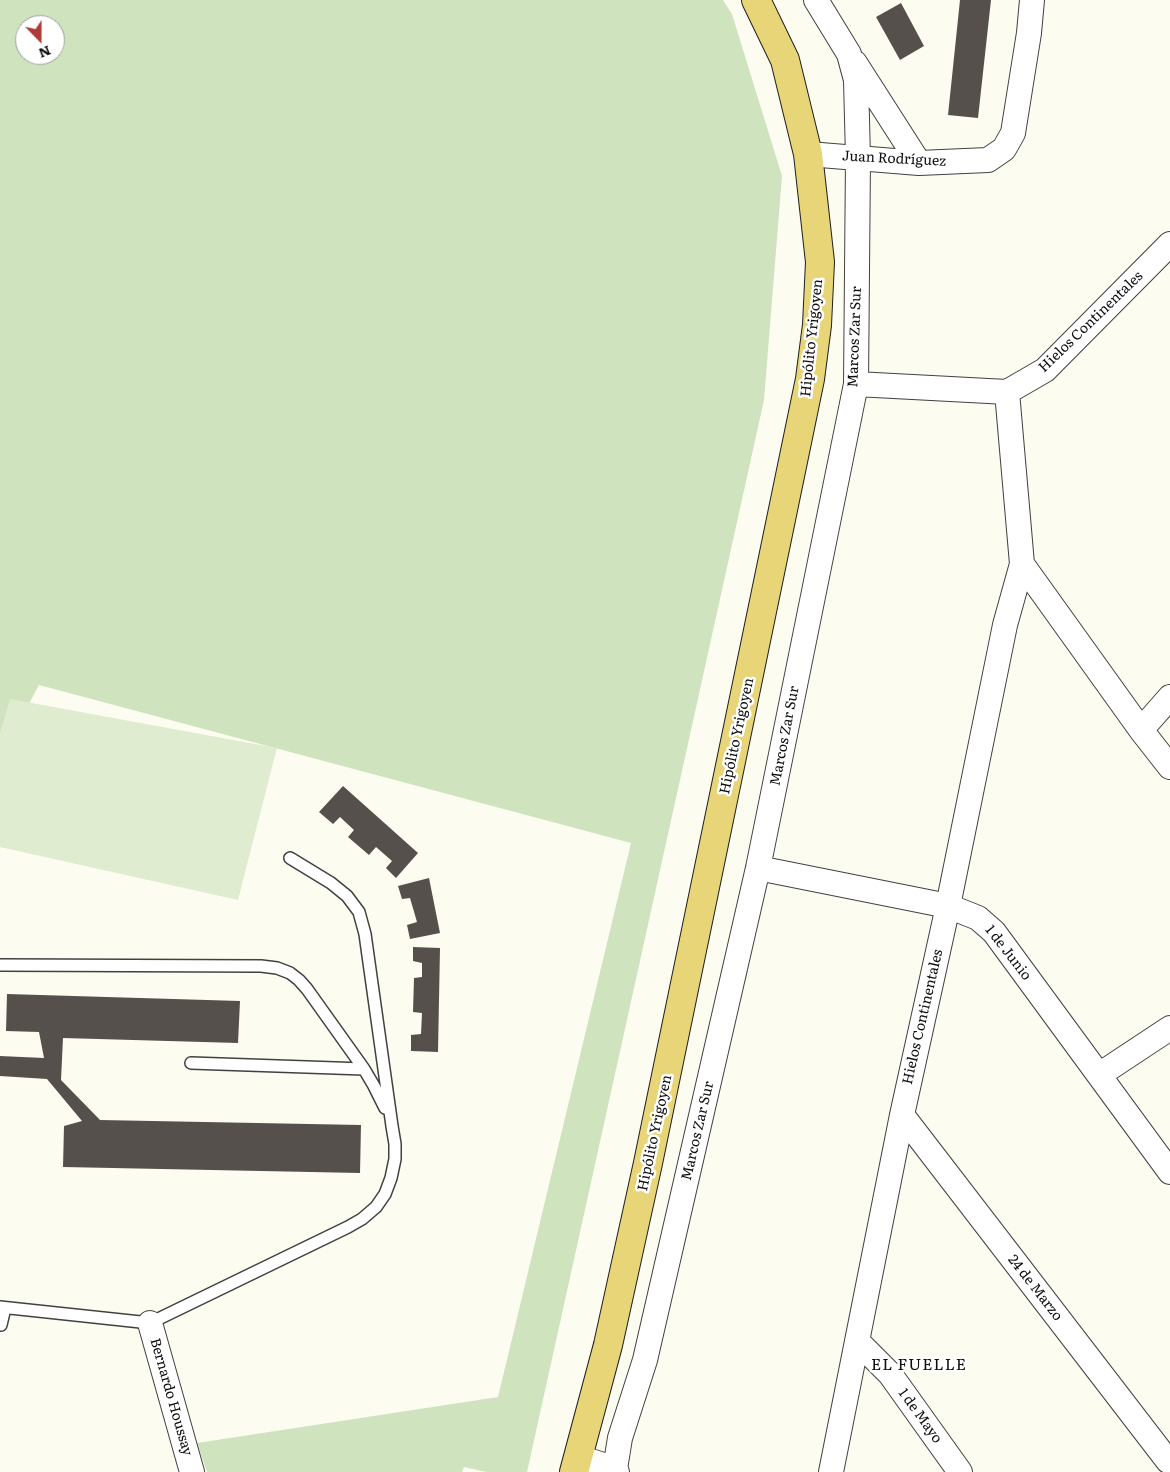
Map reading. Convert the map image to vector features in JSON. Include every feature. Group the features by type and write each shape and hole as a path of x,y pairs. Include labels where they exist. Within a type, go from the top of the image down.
{"main road":[{"name":"Hipólito Yrigoyen","path":"577,1464 608,1345 648,1163 810,379 817,325 820,262 808,154 784,60 756,0"}],"street":[{"name":"Marcos Zar Sur","path":"616,1470 620,1438 645,1360 758,868 856,384 858,158 856,80 849,54 816,0"},
{"name":"Juan Rodríguez","path":"808,154 919,163 988,160 1004,148 1013,134 1029,33 1032,0"},
{"path":"849,54 919,163"},
{"name":"Hielos Continentales","path":"1007,392 1045,370 1170,244"},
{"path":"856,384 1007,392 1022,564 1170,767"},
{"name":"Hielos Continentales","path":"831,1472 902,1115 948,906 1005,625 1022,564"},
{"path":"1142,730 1170,697"},
{"name":"1 de Junio","path":"758,868 948,906 978,918 994,932 1170,1172"},
{"path":"1098,1075 1170,1028"},
{"name":"24 de Marzo","path":"902,1115 1164,1464"},
{"name":"Bernardo Houssay","path":"150,1322 192,1472"},
{"name":"1 de Mayo","path":"857,1341 890,1374 960,1472"},
{"path":"577,1464 616,1470"}],"lane":[{"path":"1,1325 2,1308 150,1322 362,1219 376,1207 385,1194 395,1159 395,1144 365,934 358,912 347,896 331,882 290,858"},
{"path":"0,965 260,966 278,968 290,973 307,989 364,1069 382,1101 392,1126"},
{"path":"192,1063 364,1069"}],"green space":[{"path":"0,0 723,0 732,14 782,176 764,400 527,1472 486,1472 464,1467 462,1472 207,1472 197,1443 498,1397 631,843 39,685 0,758"},
{"path":"10,699 277,748 238,900 0,847 0,733"}],"building":[{"path":"960,0 991,0 978,118 948,115"},
{"path":"901,3 924,46 900,60 876,17"},
{"path":"343,786 418,853 396,878 386,868 392,861 376,847 369,855 348,837 354,830 340,817 333,824 319,812"},
{"path":"429,878 440,933 410,939 407,925 417,922 410,898 402,899 398,886"},
{"path":"413,947 440,948 438,1052 411,1051 411,1035 421,1034 422,1013 413,1012 414,978 422,977 422,963 413,961"},
{"path":"7,994 240,1001 238,1043 63,1038 61,1080 100,1120 361,1125 360,1173 63,1167 64,1126 82,1121 47,1079 0,1076 0,1056 44,1058 39,1032 6,1031"}],"district":[{"name":"EL FUELLE","path":"919,1365"}]}
